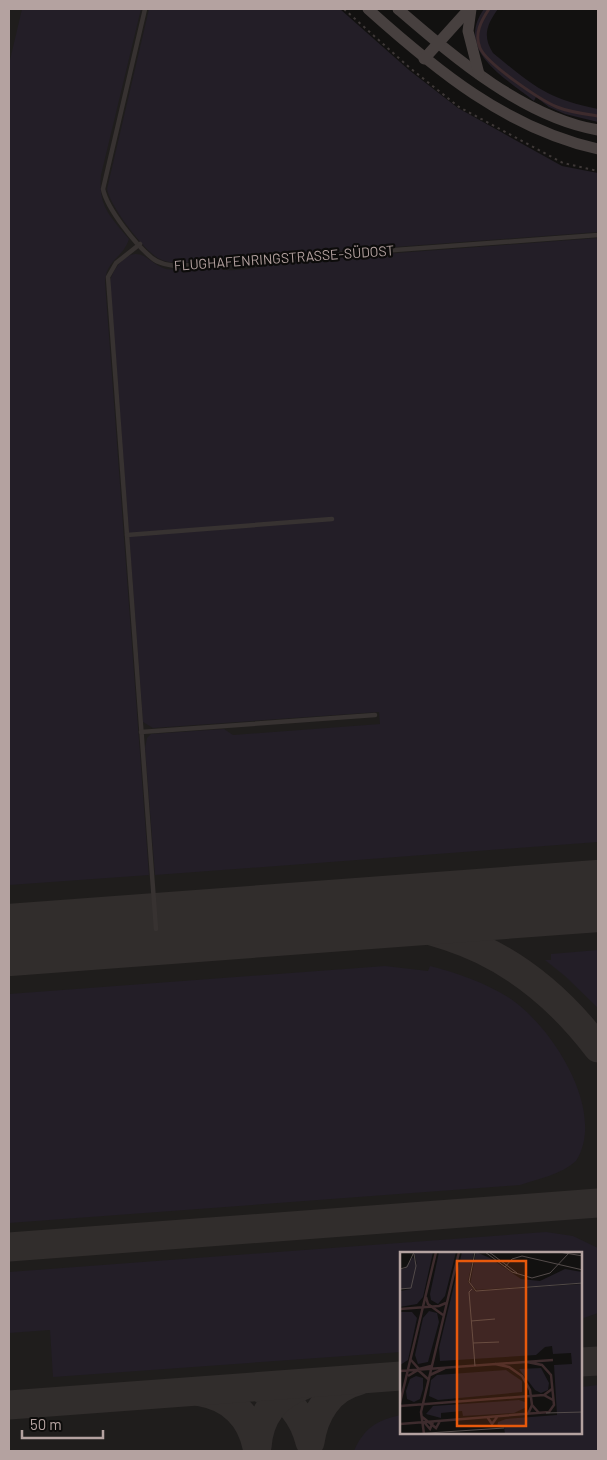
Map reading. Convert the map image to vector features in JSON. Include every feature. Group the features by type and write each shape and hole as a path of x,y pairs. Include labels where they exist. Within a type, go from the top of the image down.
{"main road":[{"path":"368,9 424,59 483,101 527,126 556,137 598,149"},
{"path":"398,9 479,74 534,109 559,119 598,130"},
{"path":"424,59 470,9"},
{"path":"470,9 468,31 479,74"}],"lane":[{"name":"FLUGHAFENRINGSTRASSE-SÜDOST","path":"145,9 103,189 105,201 111,211 152,259 165,265 178,266 598,235"},
{"path":"140,244 116,263 108,278 156,929"},
{"path":"127,535 332,519"},
{"path":"141,732 375,715"}],"shaded area":[{"path":"9,9 154,9 598,227 598,1451 9,1451"},
{"path":"22,9 141,9 101,175 101,195 111,217 129,239 123,251 108,269 105,282 149,875 9,885 9,64"},
{"path":"149,9 340,9 409,70 458,108 562,166 598,173 598,232 177,263 160,259 149,251 126,225 107,189"},
{"path":"484,9 498,9 487,30 488,41 493,53 541,89 566,101 598,109 598,122 565,114 549,107 536,97 534,101 498,73 479,51 475,38 476,24"},
{"path":"598,238 598,842 155,875 145,748 147,738 151,734 224,729 233,735 380,724 379,712 153,728 143,722 110,281 113,272 126,257 135,254 139,254 166,269 208,267 231,270 265,266 278,262"},
{"path":"598,950 598,1008 565,976 545,960 551,960 551,954"},
{"path":"385,966 428,971 430,966 451,972 492,988 511,999 527,1012 558,1050 571,1072 580,1096 585,1119 584,1141 576,1161 557,1173 520,1185 9,1223 9,994"},
{"path":"546,1232 573,1236 598,1248 598,1313 582,1319 582,1252 400,1252 400,1352 53,1377 50,1330 9,1333 9,1272"},
{"path":"598,1385 598,1451 354,1451 362,1436 372,1426 400,1415 400,1435 582,1435 582,1387"}],"waterway":[{"path":"489,9 481,23 478,43 485,55 493,63 515,81 549,103 577,113 598,116"}],"taxiway":[{"path":"334,916 413,926 449,936 482,950 514,967 543,989 571,1016 598,1048"},
{"path":"9,1247 598,1203"},
{"path":"582,1362 598,1361"},
{"path":"9,1405 400,1376"},
{"path":"264,1390 281,1397 294,1409 304,1425 310,1442 319,1412 331,1396 348,1384 358,1381"},
{"path":"201,1392 222,1398 238,1410 250,1426 257,1447 261,1426 270,1408 285,1395 304,1385"}],"runway":[{"path":"9,940 598,896"}]}
